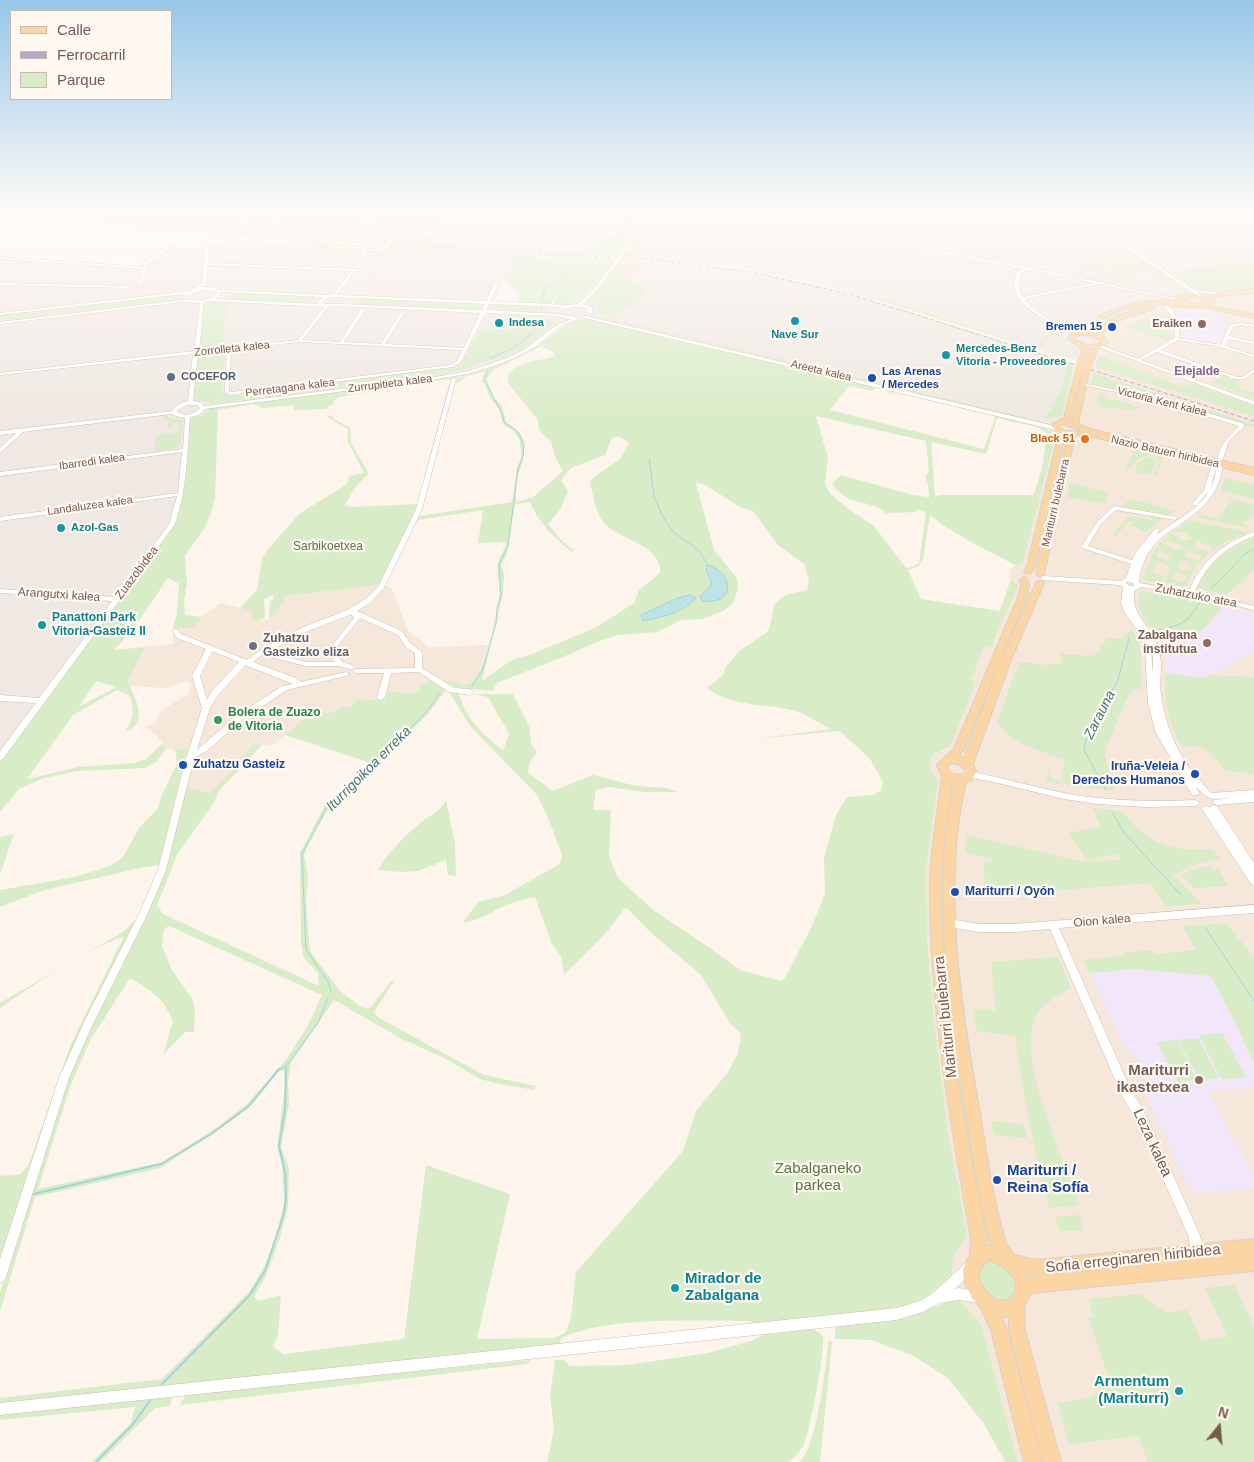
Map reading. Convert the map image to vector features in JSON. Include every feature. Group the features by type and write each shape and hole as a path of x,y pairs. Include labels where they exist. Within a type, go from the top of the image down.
{"main road":[{"path":"1082,333 1100,337 1104,341 1099,346 1081,345 1071,337 1082,333 1111,312 1154,302 1178,299 1191,292 1222,308 1254,315"},
{"path":"1202,297 1220,294 1254,293"},
{"path":"1200,306 1220,297 1254,293"},
{"path":"1178,299 1190,305"},
{"path":"1100,337 1104,328 1123,316 1166,306 1200,306 1254,315"},
{"name":"Mariturri bulebarra","path":"1009,1260 999,1247 972,1112 961,1038 950,923 952,825 967,772 1006,660 1041,578 1071,436 1076,429 1075,420 1084,384 1085,349 1081,345"},
{"name":"Mariturri bulebarra","path":"974,1261 979,1239 958,1125 946,1036 939,959 937,859 939,827 947,775 942,765 958,751 1023,595 1026,575 1031,567 1062,437 1059,426 1067,419 1084,367 1099,346"},
{"name":"Nazio Batuen hiribidea","path":"1059,426 1088,431 1254,472"},
{"path":"1026,575 1032,583 1041,578"},
{"path":"950,759 956,759 967,772"},
{"path":"947,775 967,772"},
{"name":"Sofia erreginaren hiribidea","path":"1009,1260 1037,1268 1254,1247"},
{"path":"984,1300 1002,1309 1016,1305 1020,1300 1023,1288 1022,1279 1009,1260 989,1252 974,1261 972,1281 999,1330 1033,1462"},
{"name":"Sofia erreginaren hiribidea","path":"1023,1288 1037,1284 1254,1263"},
{"path":"1016,1305 1017,1330 1052,1462"}],"street":[{"path":"138,285 142,280"},
{"path":"329,305 321,300 337,296 349,280"},
{"path":"204,284 208,288 219,292 565,306 585,304 603,280"},
{"path":"1011,280 1011,284 1020,301 1034,314 1071,337"},
{"path":"1017,280 1018,292 1033,310 1067,330 1082,333"},
{"path":"1086,280 1178,299"},
{"path":"1018,292 1031,293 1086,284 1087,280"},
{"path":"1088,280 1178,299"},
{"path":"1175,280 1191,292 1220,294"},
{"path":"1022,298 1102,283"},
{"path":"0,284 129,287 132,284 138,285"},
{"path":"189,301 185,297 204,284"},
{"path":"138,285 140,290 138,298"},
{"name":"Perretagana kalea","path":"229,350 227,392 236,394 444,368 457,364 496,285"},
{"path":"0,314 208,288"},
{"path":"0,323 189,301 202,302 218,296 219,292"},
{"path":"1154,302 1162,299 1158,295"},
{"path":"302,341 329,305 345,301 337,296"},
{"path":"210,300 483,312 564,318"},
{"path":"190,403 202,302"},
{"path":"585,304 591,310 591,313 586,317"},
{"path":"564,318 559,311 565,306"},
{"path":"1166,306 1172,310 1177,326 1177,339"},
{"path":"48,317 51,308"},
{"path":"340,343 363,310"},
{"path":"382,345 402,313"},
{"name":"Areeta kalea","path":"591,313 1042,420 1059,426"},
{"name":"Areeta kalea","path":"586,317 1059,426"},
{"name":"Zurrupitieta kalea","path":"203,408 443,377 468,372 521,354 537,344 564,318 586,317"},
{"path":"1222,346 1233,325 1254,326"},
{"path":"1226,337 1254,343"},
{"path":"1140,359 1177,339 1222,346 1254,356"},
{"name":"Zorrolleta kalea","path":"0,374 302,341 464,349"},
{"path":"1099,346 1140,359 1254,402"},
{"path":"1099,346 1254,402"},
{"path":"1157,350 1240,378 1254,370"},
{"path":"443,377 454,379 468,372"},
{"path":"0,1278 64,1078 88,1023 143,915 160,876 168,853 180,795 206,708 215,693 246,662 310,628 353,612 374,596 381,588 408,529 416,520 454,379"},
{"name":"Victoria Kent kalea","path":"1084,384 1154,399 1240,424 1242,426 1240,429 1224,445 1218,464"},
{"path":"0,433 173,412 177,407 190,403 198,403 203,408 198,413 188,416 178,416 173,412"},
{"name":"Zuazobidea","path":"0,757 172,524 177,512 180,494 188,416"},
{"path":"0,452 21,431"},
{"name":"Ibarredi kalea","path":"0,474 184,450"},
{"path":"1194,798 1193,788 1164,743 1159,731 1152,703 1148,649 1143,634 1124,604 1134,563 1148,538 1189,509 1205,493 1218,464"},
{"path":"1218,464 1215,486 1206,500 1194,511 1167,528 1151,544 1130,584 1130,598 1131,606 1155,648 1158,704 1166,734 1254,870"},
{"name":"Landaluzea kalea","path":"0,519 180,494"},
{"path":"1134,563 1084,548 1099,523 1116,508 1175,518"},
{"path":"1192,594 1198,576 1213,556 1232,543 1254,534"},
{"name":"Zuhatzuko atea","path":"1041,578 1130,584 1192,594 1254,608"},
{"name":"Arangutxi kalea","path":"0,592 118,599"},
{"path":"353,612 357,618 354,624 333,648 333,652 340,664 353,674 357,671 418,670 452,690 470,692"},
{"path":"353,612 400,633 408,645 419,652 418,670"},
{"path":"175,631 179,636 299,684"},
{"path":"206,708 196,676 210,648"},
{"path":"262,653 306,664 340,664"},
{"path":"192,756 204,750 239,718 285,688 348,670"},
{"path":"382,697 388,671"},
{"path":"0,698 42,701"},
{"path":"967,772 1065,796 1096,800 1142,804 1194,798 1211,802 1254,799"},
{"path":"1194,798 1211,802 1254,794"},
{"path":"1211,802 1254,881"},
{"name":"Oion kalea","path":"950,923 992,929 1254,908"},
{"name":"Leza kalea","path":"1053,925 1128,1094 1139,1113 1195,1237 1196,1252"},
{"path":"0,1409 897,1314 923,1306 937,1298 974,1261"},
{"path":"937,1298 959,1294 984,1300"}],"shaded area":[{"path":"0,280 504,280 494,302 559,305 575,302 595,280 605,280 590,301 590,304 598,312 618,280 782,280 850,296 1074,366 1061,417 1050,419 1045,428 895,392 892,395 887,394 890,391 877,388 874,392 876,388 589,319 572,321 563,325 539,345 517,357 467,374 453,381 444,378 211,408 201,416 190,420 180,508 167,537 0,761"},
{"path":"808,280 1167,280 1183,294 1169,295 1168,304 1141,307 1099,324 1076,361 901,304"},
{"path":"1166,280 1254,280 1254,1462 1018,1462 981,1324 964,1306 952,1276 953,1258 967,1235 948,1132 934,1020 927,937 926,868 938,782 929,768 929,763 932,756 948,750 975,685 970,680 984,647 991,648 1018,586 1011,579 1009,571 1015,565 1023,563 1056,436 1045,428 1050,419 1059,417 1076,361 1099,324 1169,295 1182,294"},
{"name":"Eraiken","path":"1175,308 1220,313 1225,327 1218,344 1181,338 1181,328"},
{"path":"380,585 392,588 407,629 428,647 489,645 478,674 472,683 463,685 450,681 442,688 429,680 413,694 387,691 385,700 357,699 349,708 336,712 310,714 272,746 253,744 242,760 210,793 179,786 188,749 166,749 157,736 145,727 155,723 161,711 189,693 191,684 187,681 165,688 129,686 127,683 145,647 173,644 173,633 202,617 220,603 251,611 253,620 270,619 283,596"},
{"name":"Zabalgana institutua","path":"1223,606 1254,613 1254,653 1211,675 1199,678 1165,673 1165,656 1159,640 1185,638 1200,634"},
{"name":"Mariturri ikastetxea","path":"1135,969 1211,976 1220,992 1254,1064 1254,1087 1208,1092 1233,1140 1236,1141 1254,1174 1254,1188 1192,1194 1141,1086 1145,1078 1144,1069 1134,1055 1125,1049 1090,973"}],"green space":[{"path":"506,280 596,280 577,302 553,305 561,291 551,304 494,302 517,302 520,296 517,290 512,288"},
{"path":"605,280 630,280 640,285 648,293 616,316 617,318 599,313 596,308 589,304"},
{"path":"781,280 850,295 1074,365 1061,417 1045,418 1063,385 1066,364 891,308"},
{"path":"805,280 812,281 901,304 1035,348 1055,329 1057,330 1038,349 1076,361 880,301"},
{"path":"1099,280 1108,280 1116,282 1120,280 1116,284"},
{"path":"1128,280 1133,280 1143,290 1132,287 1136,286"},
{"path":"1164,280 1171,280 1188,293 1182,294"},
{"path":"1182,280 1254,280 1254,289 1213,293 1198,291"},
{"path":"232,293 315,296 309,303 225,300"},
{"path":"183,294 182,300 52,315 53,310 58,308"},
{"path":"357,298 482,305 477,310 352,305"},
{"path":"212,302 320,307 227,303 223,348 200,350 204,304"},
{"path":"1169,302 1174,305 1150,308 1127,314 1098,332 1089,330 1116,312 1136,306"},
{"path":"496,304 549,307 546,314 489,311 490,306"},
{"path":"48,311 47,315 0,322 0,315"},
{"path":"1168,312 1173,329 1168,328 1165,331 1173,334 1173,338 1168,341 1125,327 1146,317"},
{"path":"513,315 545,317 550,322 555,323 532,342 513,353 460,370 421,378 277,396 212,403 192,399 198,356 200,354 224,354 222,393 235,396 453,367 462,363 479,329 510,330 516,317"},
{"path":"599,316 856,377 597,317"},
{"name":"Zabalganeko parkea","path":"589,319 876,387 873,391 849,386 830,410 984,449 996,416 1045,428 1056,436 1023,563 1015,565 976,545 941,524 930,515 923,559 919,566 908,570 921,599 1000,611 1011,579 1018,586 991,648 984,647 971,680 975,685 951,745 948,749 935,754 930,760 931,768 938,781 926,868 927,937 934,1020 948,1132 967,1235 953,1258 952,1276 926,1298 903,1306 869,1312 753,1324 750,1321 654,1321 628,1323 581,1331 561,1338 560,1345 0,1404 0,1398 162,1379 249,1292 265,1265 277,1233 284,1203 282,1165 277,1147 285,1086 284,1071 280,1070 248,1108 213,1134 160,1168 35,1197 0,1311 0,1293 65,1086 77,1056 163,877 171,851 185,787 210,793 242,760 253,744 262,745 219,791 214,802 177,855 157,905 163,914 319,986 318,973 304,958 301,943 300,853 325,805 357,781 374,764 285,735 310,714 336,712 343,706 349,708 357,699 385,700 387,691 413,694 429,680 446,690 426,716 396,744 377,766 329,807 306,849 304,856 308,877 306,901 310,951 340,991 361,1007 369,1009 392,980 394,981 374,1012 379,1018 484,1075 536,1086 534,1090 480,1079 444,1058 402,1039 334,1000 291,1063 288,1082 289,1104 281,1147 289,1168 288,1206 280,1238 266,1276 254,1297 258,1301 281,1295 278,1335 273,1346 283,1354 404,1339 426,1165 510,1194 477,1339 554,1338 566,1332 571,1317 576,1272 683,1151 696,1111 728,1072 738,1053 741,1034 730,1023 701,975 651,933 626,907 606,933 564,975 561,956 551,942 535,897 506,905 482,917 463,922 478,902 503,896 560,864 562,855 547,815 537,795 470,726 450,693 459,693 470,718 489,739 503,750 509,734 488,697 473,694 513,694 530,729 531,744 537,752 529,764 528,773 553,791 593,775 636,786 667,788 677,792 644,792 609,787 596,790 593,810 611,810 609,856 618,878 652,909 740,970 782,981 786,976 812,926 825,893 824,858 836,815 847,797 873,795 881,790 883,782 870,759 841,732 755,739 831,729 796,711 739,702 728,699 707,688 724,674 725,668 739,651 766,633 770,627 774,605 779,600 786,595 807,590 809,580 804,564 778,545 753,511 742,508 703,484 696,483 714,550 737,578 738,588 734,602 725,610 703,619 681,620 657,632 618,635 597,642 497,683 493,691 458,688 447,683 450,681 463,685 472,683 483,664 490,642 499,598 498,564 506,542 478,543 483,510 418,520 419,516 512,502 517,466 521,458 519,439 514,431 503,424 499,409 490,398 485,384 482,382 484,372 467,376 457,383 453,381 467,374 517,357 539,345 570,322","holes":["542,346 554,353 555,356 520,365 508,375 508,383 538,420 539,430 551,442 556,459 563,471 533,497 517,502 516,491 524,449 517,431 506,422 502,406 494,398 487,378 495,369","816,416 926,441 929,471 925,477 928,483 929,497 913,495 841,475 832,484 845,497 879,508 886,513 917,512 915,509 926,512 919,563 913,567 906,568 874,526 847,508 829,492 825,484 828,458","997,418 1037,427 1047,433 1042,468 1034,495 941,495 935,497 931,442 986,454","615,437 620,437 629,443 621,458 594,477 590,482 600,517 614,531 649,550 659,564 660,573 639,590 634,603 597,627 530,655 512,660 482,681 503,593 504,575 501,564 507,553 515,504 530,502 533,510 548,530 572,552 574,551 563,542 548,524 561,508 568,491 561,480 571,468 605,455 611,440","169,926 322,995 308,1025 285,1061 247,1104 219,1126 163,1162 38,1189 71,1084 91,1039 130,978 156,995 165,1006 173,1021 163,1055 185,1032 194,1032 195,1011 193,1000 172,970 162,946 164,929"]},
{"path":"1098,355 1184,387 1190,383 1254,405 1254,416 1096,367"},
{"path":"1094,373 1240,420 1247,424 1243,421 1254,424 1254,426 1245,427 1235,420 1162,399 1091,384"},
{"path":"1223,376 1240,381 1237,383 1242,385 1238,386 1240,389 1254,393 1254,398 1212,383"},
{"path":"444,378 449,379 339,397 334,401 333,405 328,406 326,409 293,410 294,405 262,408 253,404 218,410 215,500 204,529 185,556 187,584 184,600 185,615 202,617 193,628 181,628 173,633 177,614 179,584 168,578 132,631 114,650 145,647 127,683 137,702 139,717 137,723 125,731 132,718 132,705 129,695 117,690 73,715 27,779 79,767 134,763 146,759 162,744 166,749 156,762 145,768 78,771 44,778 19,789 0,812 0,761 174,525 179,513 184,487 190,419 201,416 211,408","holes":["96,681 116,687 79,707"]},
{"path":"859,378 1040,421 857,379"},
{"path":"1099,393 1105,394 1105,398 1127,403 1138,408 1135,411 1098,406 1096,400 1099,398 1097,395"},
{"name":"Sarbikoetxea","path":"331,415 334,419 350,428 351,443 369,473 355,488 345,505 350,507 419,504 380,585 284,596 284,602 269,619 270,602 274,598 273,595 264,599 265,618 253,621 251,611 240,608 257,590 262,558 265,553 299,514 347,484 349,476 364,473 348,442 348,429 329,418 328,416"},
{"path":"165,416 183,421 180,443 172,449 154,452 156,435 178,432 179,422 172,423 171,428 168,428 169,420 165,421"},
{"path":"1135,449 1164,456 1156,476 1153,475 1157,470 1159,460 1151,456 1142,458 1129,470 1126,469"},
{"path":"1146,458 1152,458 1157,461 1150,475 1135,472 1138,463"},
{"path":"1225,478 1254,485 1254,499 1221,491"},
{"path":"1070,483 1109,493 1105,504 1067,497"},
{"path":"1225,498 1254,505 1253,517 1249,516 1249,520 1245,519 1242,524 1254,529 1197,517 1201,514 1218,519 1219,514 1221,515 1232,501"},
{"path":"1132,499 1176,511 1168,515 1121,506"},
{"path":"1125,511 1165,516 1145,532 1130,525 1134,522 1130,521 1115,536 1112,535 1128,516 1153,520 1152,516 1128,512 1128,514 1122,513"},
{"path":"1190,521 1248,532 1229,540 1211,551 1209,550 1212,547 1198,541 1195,543 1195,548 1210,552 1202,560 1199,559 1202,556 1187,550 1185,552 1186,557 1201,561 1198,564 1188,560 1197,565 1195,569 1191,568 1191,564 1182,561 1178,563 1182,565 1178,564 1178,568 1186,571 1194,570 1189,580 1186,579 1185,575 1175,572 1172,575 1176,577 1172,576 1171,578 1181,582 1188,581 1187,587 1165,583 1171,567 1157,562 1153,572 1165,576 1163,583 1143,580 1153,553 1158,554 1159,558 1167,561 1170,559 1167,556 1171,558 1172,556 1162,551 1154,552 1157,547 1168,551 1158,546 1161,542 1173,550 1179,550 1182,546 1168,540 1165,543 1162,541 1171,533 1185,541 1192,538 1183,532 1172,532"},
{"path":"1254,537 1254,570 1226,595 1198,589 1202,579 1213,563 1227,551"},
{"path":"1028,591 1031,592 968,750 963,748"},
{"path":"1140,591 1223,606 1208,625 1197,634 1191,637 1159,640 1141,611 1138,598"},
{"path":"1132,629 1140,646 1142,689 1135,689 1128,696 1106,748 1105,755 1115,791 1046,782 1050,768 1050,777 1063,783 1062,768 1066,760 1026,746 1007,735 997,722 1019,662 1045,665 1063,663 1060,654 1093,656 1108,638 1120,639"},
{"path":"1165,673 1199,678 1211,675 1254,677 1254,775 1226,771 1213,755 1204,749 1184,747 1183,749 1174,732 1168,712"},
{"path":"175,749 188,749 160,865 41,891 0,907 0,890 75,877 110,866 123,857 139,828 157,809 177,763"},
{"path":"446,800 455,844 456,876 448,875 446,860 418,871 378,870 397,845 420,823 438,811"},
{"path":"1092,808 1122,811 1146,836 1164,845 1192,850 1213,849 1220,859 1198,863 1173,875 1201,903 1165,907 1151,883 1035,892 1033,888 1027,888 1028,892 985,895 984,860 992,862 992,859 965,853 967,835 1075,860 1099,862 1108,859 1122,860 1116,854 1087,860 1069,833 1101,826"},
{"path":"14,834 0,874 0,837"},
{"path":"1211,865 1214,870 1218,869 1228,886 1194,888 1181,875 1192,870"},
{"path":"139,916 103,987 0,1261 0,1176 21,1174 29,1164 70,1046 124,936 78,958 123,932"},
{"path":"1226,923 1254,958 1254,1064 1211,976 1135,969 1090,973 1083,960 1123,956 1121,953 1153,950 1156,954 1196,950 1182,926"},
{"path":"942,939 948,939 991,1229 982,1229 969,1157 953,1048"},
{"path":"1058,957 1071,988 1050,1001 1040,1010 1034,1020 1031,1039 1032,1061 1045,1112 1080,1205 1049,1208 1031,1132 1017,1054 1016,1036 976,1031 974,1008 996,1011 991,962"},
{"path":"74,960 44,978 0,1008 0,1003"},
{"path":"1222,1033 1246,1077 1222,1080 1199,1035"},
{"path":"1198,1038 1219,1078 1199,1080 1178,1040"},
{"path":"1177,1040 1197,1080 1177,1082 1157,1042"},
{"path":"991,1121 1024,1124 1027,1138 994,1135"},
{"path":"1079,1215 1084,1230 1060,1231 1055,1217"},
{"path":"991,1259 1003,1262 1015,1279 1015,1292 1008,1298 1001,1300 994,1298 987,1294 982,1287 978,1272 981,1265"},
{"path":"1234,1285 1254,1327 1254,1462 1148,1462 1138,1436 1069,1444 1057,1402 1074,1401 1095,1393 1104,1382 1107,1373 1088,1318 1094,1317 1088,1299 1141,1294 1165,1313 1187,1310 1201,1340 1227,1337 1205,1288"},
{"path":"959,1298 981,1324 1018,1462 1005,1462 984,1424 948,1378 912,1355 871,1340 835,1339 835,1329 838,1326 908,1316"},
{"path":"812,1329 823,1337 822,1358 810,1423 804,1444 798,1454 789,1462 547,1462 554,1429 550,1395 555,1360 564,1360 570,1366 627,1365 708,1353 754,1340 762,1335"},
{"path":"829,1340 832,1342 820,1462 800,1462 812,1439 823,1386"},
{"path":"531,1360 528,1364 180,1405 186,1394"},
{"path":"172,1397 170,1406 155,1408 100,1462 92,1462 131,1423 135,1407 0,1420 0,1414"}],"water":[{"path":"708,565 717,569 727,581 728,588 726,594 714,601 703,601 700,597 711,585 711,579 707,574 706,567"},
{"path":"690,595 696,598 678,611 643,621 641,615 675,599"}],"waterway":[{"name":"Iturrigoikoa erreka","path":"541,303 545,289 558,280"},
{"name":"Iturrigoikoa erreka","path":"541,312 542,307"},
{"name":"Iturrigoikoa erreka","path":"490,359 527,339 541,318"},
{"name":"Iturrigoikoa erreka","path":"472,686 482,671 497,620 497,608 501,597 499,565 508,546 518,470 523,456 524,444 519,433 504,422 502,413 484,380 488,370"},
{"path":"649,458 654,496 662,515 672,531 699,551 708,565"},
{"name":"Zarauna","path":"1211,589 1245,554 1254,549"},
{"name":"Zarauna","path":"1158,630 1183,622 1192,614 1200,602"},
{"name":"Zarauna","path":"1105,789 1084,750 1087,736 1118,680 1129,638"},
{"name":"Iturrigoikoa erreka","path":"331,991 328,981 306,950 302,854 327,807 363,778 429,709 439,694"},
{"name":"Zarauna","path":"1112,812 1125,834 1181,895"},
{"name":"Zarauna","path":"1205,927 1254,1001"},
{"name":"Iturrigoikoa erreka","path":"286,1066 318,1023 328,998"},
{"name":"Iturrigoikoa erreka","path":"278,1071 286,1066"},
{"path":"34,1194 161,1164 211,1134 249,1106 279,1069"},
{"name":"Iturrigoikoa erreka","path":"162,1384 249,1296 265,1271 284,1213 286,1198 285,1172 279,1146 285,1109 286,1069"},
{"name":"Iturrigoikoa erreka","path":"96,1462 133,1424 150,1401"}],"railway":[{"path":"789,280 850,294 1254,421"}],"place":[{"name":"Nave Sur","path":"795,321"},
{"name":"Indesa","path":"499,323"},
{"name":"Eraiken","path":"1202,324"},
{"name":"Bremen 15","path":"1112,327"},
{"name":"Mercedes-Benz Vitoria - Proveedores","path":"946,355"},
{"name":"COCEFOR","path":"171,377"},
{"name":"Las Arenas / Mercedes","path":"872,378"},
{"name":"Black 51","path":"1085,439"},
{"name":"Azol-Gas","path":"61,528"},
{"name":"Panattoni Park Vitoria-Gasteiz II","path":"42,625"},
{"name":"Zabalgana institutua","path":"1207,643"},
{"name":"Zuhatzu Gasteizko eliza","path":"253,646"},
{"name":"Bolera de Zuazo de Vitoria","path":"218,720"},
{"name":"Zuhatzu Gasteiz","path":"183,765"},
{"name":"Iruña-Veleia / Derechos Humanos","path":"1195,774"},
{"name":"Mariturri / Oyón","path":"955,892"},
{"name":"Mariturri ikastetxea","path":"1199,1080"},
{"name":"Mariturri / Reina Sofía","path":"997,1180"},
{"name":"Mirador de Zabalgana","path":"675,1288"},
{"name":"Armentum (Mariturri)","path":"1179,1391"}],"district":[{"name":"Elejalde","path":"1197,372"}]}
